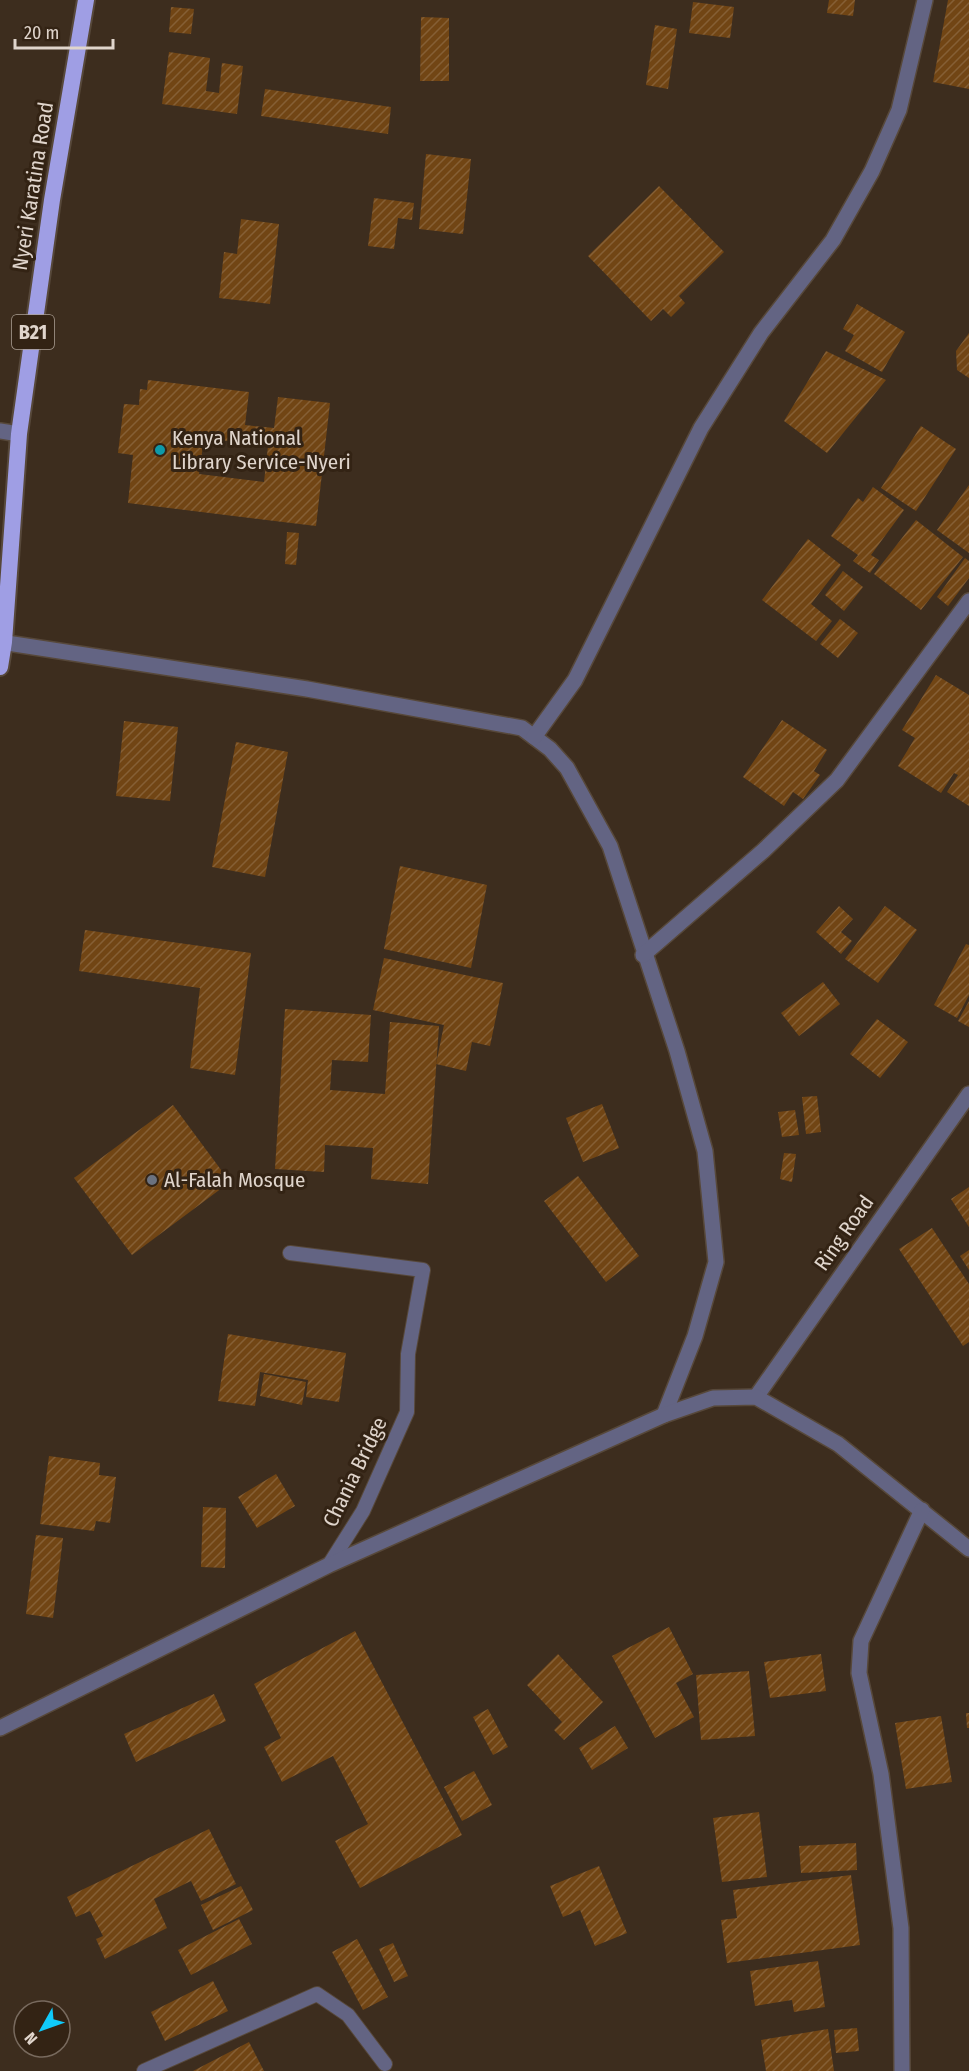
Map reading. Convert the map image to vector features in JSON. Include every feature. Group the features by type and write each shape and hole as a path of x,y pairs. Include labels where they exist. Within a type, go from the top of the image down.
{"highway":[{"name":"Nyeri Karatina Road","path":"0,667 19,434 52,200 86,0"}],"street":[{"path":"534,737 575,680 701,428 761,333 833,240 872,171 898,110 925,0"},
{"path":"0,431 19,434"},
{"path":"644,955 763,851 837,780 969,601"},
{"path":"2,642 307,689 522,728 550,749 567,768 609,846 677,1051 705,1151 716,1262 695,1336 664,1415"},
{"name":"Ring Road","path":"756,1397 969,1094"},
{"path":"0,1728 329,1565 664,1415 713,1398 756,1397 838,1444 969,1549"},
{"path":"902,2071 902,1928 881,1774 859,1673 861,1641 922,1510"}],"lane":[{"name":"Chania Bridge","path":"290,1253 423,1270 408,1354 407,1412 363,1511 329,1565"},
{"path":"144,2071 317,1994 348,2015 385,2064"}],"building":[{"path":"829,0 855,0 853,16 827,13"},
{"path":"948,0 969,0 969,89 933,82"},
{"path":"693,2 734,7 730,38 689,33"},
{"path":"171,7 194,9 191,34 169,32"},
{"path":"421,17 449,18 449,81 420,81"},
{"path":"655,25 677,29 668,89 646,85"},
{"path":"169,52 210,58 206,91 219,93 222,63 243,66 237,114 162,104"},
{"path":"265,89 391,107 388,134 261,116"},
{"path":"426,154 471,159 463,234 419,229"},
{"path":"659,186 724,252 679,296 685,303 671,317 663,309 651,321 588,256"},
{"path":"374,198 414,203 412,220 398,218 394,249 368,246"},
{"path":"241,219 279,224 270,304 219,298 224,252 237,254"},
{"path":"857,304 905,332 882,372 845,351 854,335 843,329"},
{"path":"969,333 969,378 957,370 956,351"},
{"path":"826,351 886,380 827,453 784,421"},
{"name":"Kenya National Library Service-Nyeri","path":"148,380 249,392 245,425 274,428 278,397 330,403 316,526 128,503 133,455 118,453 124,404 139,405 140,389 147,390","holes":["204,438 268,446 264,482 199,474"]},
{"path":"921,426 956,449 916,511 881,488"},
{"path":"969,485 969,553 937,530"},
{"path":"873,487 904,510 871,555 879,560 870,573 853,561 858,555 831,536 858,498 863,502"},
{"path":"916,520 963,557 921,610 874,574"},
{"path":"287,532 299,533 296,565 285,564"},
{"path":"808,539 841,565 811,604 832,621 816,641 762,600"},
{"path":"965,558 969,561 969,578 948,606 937,597"},
{"path":"843,571 863,587 844,611 825,595"},
{"path":"840,619 858,633 838,658 820,644"},
{"path":"936,675 969,695 969,806 947,792 958,775 954,773 941,793 898,766 915,738 902,730"},
{"path":"782,720 827,750 814,771 820,775 803,799 793,792 784,806 743,777"},
{"path":"124,721 178,727 170,801 116,796"},
{"path":"236,742 288,752 265,877 212,867"},
{"path":"400,866 487,885 471,968 384,949"},
{"path":"839,906 853,919 841,932 852,941 841,954 816,932"},
{"path":"885,906 917,930 878,983 845,959"},
{"path":"85,930 251,953 235,1075 190,1068 200,988 79,971"},
{"path":"966,944 969,945 969,995 957,1018 934,1005"},
{"path":"384,958 503,983 490,1046 472,1042 466,1071 436,1064 444,1025 373,1010"},
{"path":"823,982 840,1004 799,1036 781,1013"},
{"path":"969,1001 969,1027 958,1021"},
{"path":"285,1009 371,1015 368,1062 332,1060 330,1090 385,1094 390,1022 439,1026 428,1184 371,1179 373,1148 325,1145 324,1172 275,1169"},
{"path":"877,1019 908,1042 880,1078 850,1054"},
{"path":"817,1096 821,1132 806,1134 802,1097"},
{"path":"602,1104 619,1148 583,1162 566,1118"},
{"name":"Al-Falah Mosque","path":"173,1105 230,1182 132,1255 74,1178"},
{"path":"795,1110 799,1135 782,1137 778,1112"},
{"path":"784,1153 796,1154 792,1182 780,1179"},
{"path":"578,1176 639,1256 606,1282 544,1201"},
{"path":"969,1187 969,1227 951,1199"},
{"path":"932,1228 969,1284 969,1342 963,1346 899,1249"},
{"path":"969,1250 969,1270 960,1256"},
{"path":"228,1334 346,1353 339,1402 306,1397 308,1380 260,1372 255,1406 218,1401"},
{"path":"264,1374 306,1382 302,1405 260,1396"},
{"path":"49,1456 100,1463 99,1475 116,1477 110,1523 96,1521 94,1531 40,1524"},
{"path":"276,1474 295,1506 257,1528 238,1497"},
{"path":"203,1507 226,1508 225,1568 201,1567"},
{"path":"36,1535 63,1538 53,1618 26,1614"},
{"path":"669,1627 693,1674 676,1683 694,1717 655,1738 612,1656"},
{"path":"355,1631 462,1835 360,1888 335,1841 368,1824 333,1756 282,1782 264,1747 281,1738 254,1684"},
{"path":"558,1654 603,1702 564,1740 554,1730 562,1722 527,1685"},
{"path":"821,1654 826,1691 770,1698 764,1662"},
{"path":"749,1671 755,1736 701,1740 696,1675"},
{"path":"214,1694 226,1721 136,1762 124,1734"},
{"path":"488,1709 508,1747 493,1755 473,1717"},
{"path":"966,1713 969,1713 969,1728 967,1728"},
{"path":"941,1716 952,1782 906,1789 895,1723"},
{"path":"615,1726 628,1748 592,1770 579,1748"},
{"path":"474,1771 492,1805 462,1821 444,1787"},
{"path":"759,1812 767,1877 722,1882 713,1818"},
{"path":"209,1829 236,1884 201,1901 191,1881 154,1899 167,1928 105,1959 96,1939 103,1936 90,1911 76,1917 67,1897"},
{"path":"856,1843 857,1870 801,1873 799,1846"},
{"path":"599,1866 627,1933 595,1946 580,1910 563,1917 550,1886"},
{"path":"851,1875 860,1945 727,1963 721,1920 737,1918 733,1890"},
{"path":"241,1886 253,1910 213,1930 201,1905"},
{"path":"239,1919 252,1944 191,1975 178,1950"},
{"path":"357,1939 388,1997 363,2010 332,1952"},
{"path":"393,1943 408,1976 394,1982 379,1949"},
{"path":"818,1961 825,2007 794,2012 792,2000 755,2006 750,1971"},
{"path":"213,1981 228,2011 165,2041 151,2012"},
{"path":"857,2028 859,2051 836,2053 834,2030"},
{"path":"828,2029 834,2071 766,2071 761,2040"},
{"path":"249,2042 264,2071 193,2071"}],"place":[{"name":"Kenya National Library Service-Nyeri","path":"160,450"},
{"name":"Al-Falah Mosque","path":"152,1180"}]}
